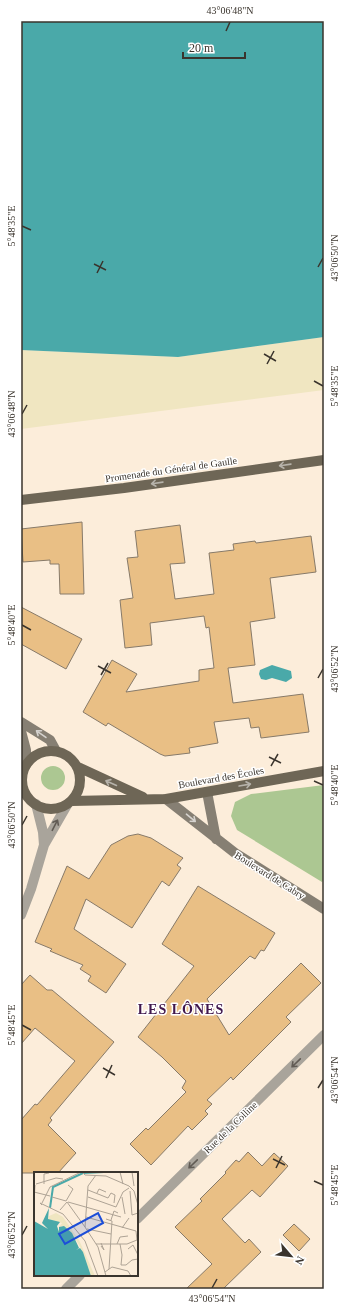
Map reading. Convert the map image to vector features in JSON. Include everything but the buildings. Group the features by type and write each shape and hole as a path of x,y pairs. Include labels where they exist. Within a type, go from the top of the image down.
{"main road":[{"name":"Promenade du Général de Gaulle","path":"21,500 124,488 324,460"},
{"path":"47,750 56,750 72,759 78,767 80,785 69,803 51,809 36,804 28,798 22,790 23,772 26,765 39,753 47,750"},
{"name":"Boulevard des Écoles","path":"78,767 145,798"},
{"name":"Boulevard des Écoles","path":"69,803 145,798 166,799 324,771"}],"street":[{"path":"21,722 50,740 56,750"},
{"path":"21,731 26,750 26,765"},
{"path":"207,792 216,840"},
{"name":"Boulevard de Cabry","path":"166,799 216,840 324,909"},
{"path":"21,915 31,889 44,845 69,803"},
{"path":"36,804 43,832 44,845"},
{"name":"Rue de la Colline","path":"138,1218 324,1035"},
{"path":"66,1289 79,1276"}],"green space":[{"path":"53,766 62,769 65,778 62,787 53,790 44,787 41,778 44,769"},
{"path":"324,785 324,879 322,882 237,830 231,816 235,802 251,794"}],"sand":[{"path":"324,337 324,390 21,429 21,350 178,357"}],"water":[{"path":"21,21 324,21 324,337 178,357 21,350"},
{"path":"272,665 291,671 292,678 286,682 272,678 266,680 261,679 259,674 260,670"}],"district":[{"name":"LES LÔNES","path":"181,1009"}]}
